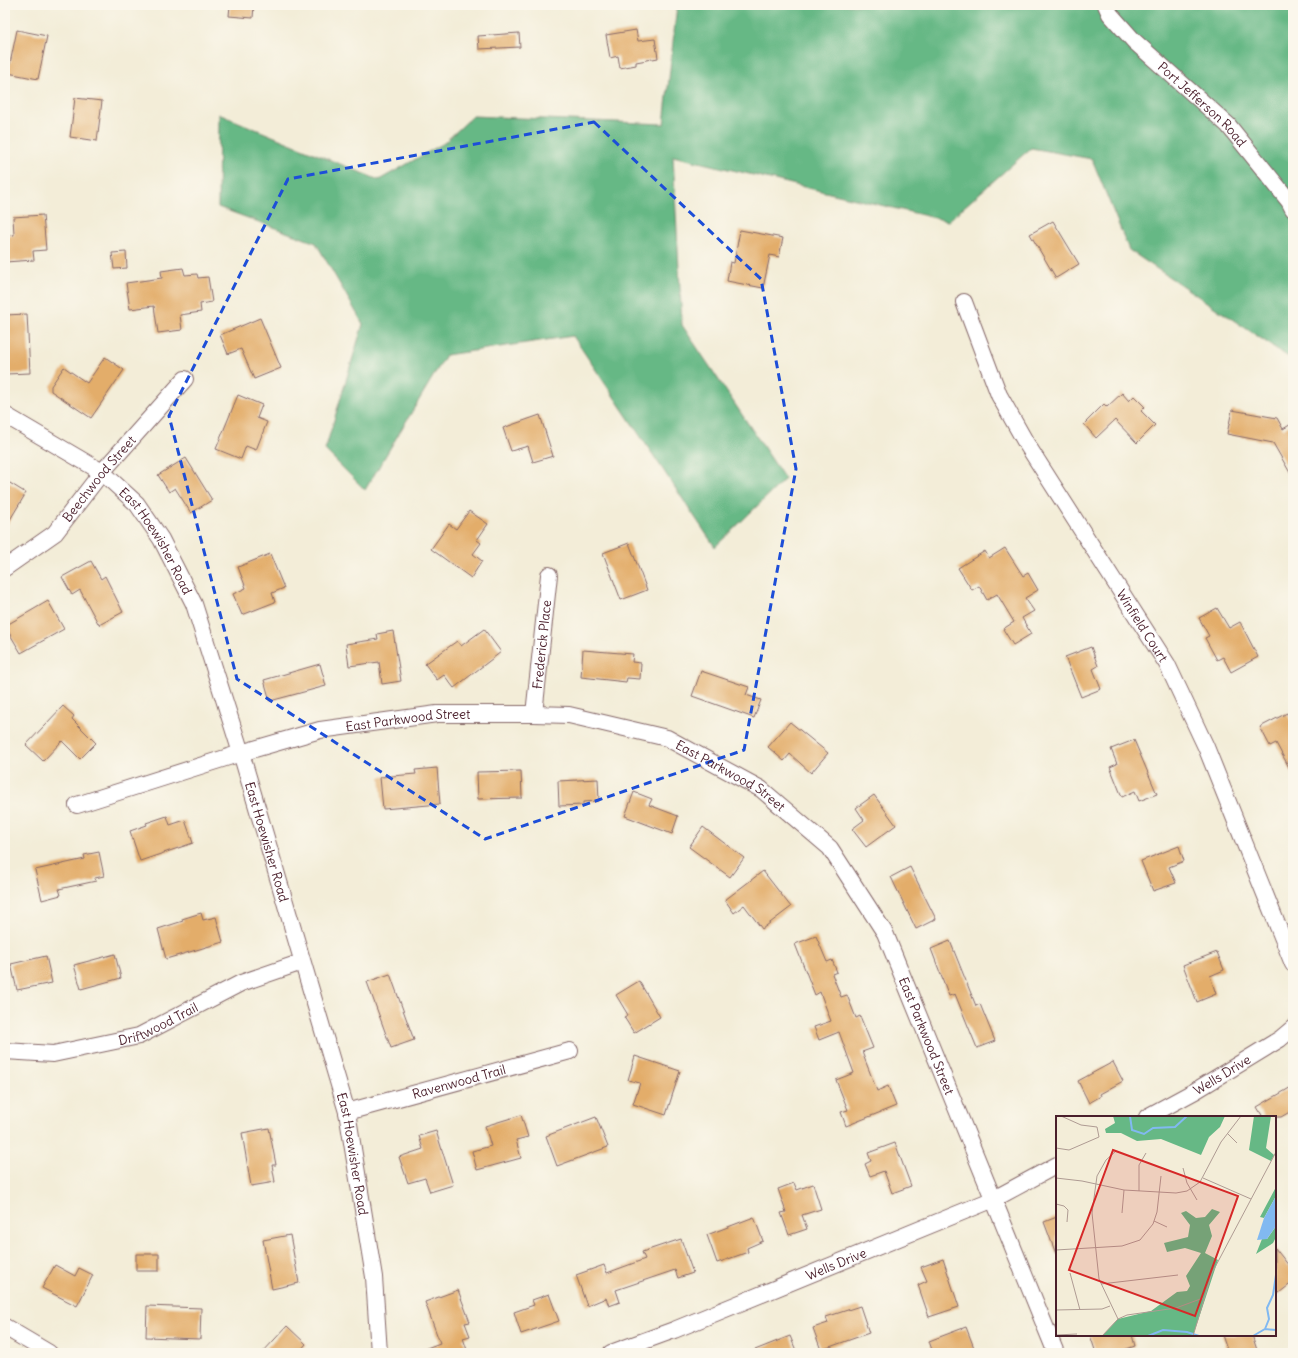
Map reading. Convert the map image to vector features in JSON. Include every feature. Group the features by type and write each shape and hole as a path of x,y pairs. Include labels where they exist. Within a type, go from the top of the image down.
{"street":[{"name":"Port Jefferson Road","path":"1106,5 1110,14 1134,41 1228,126 1289,201 1293,209"},
{"name":"Winfield Court","path":"964,302 999,395 1026,443 1167,664 1206,746 1293,964"},
{"name":"Beechwood Street","path":"5,568 55,533 102,472 185,379"},
{"name":"East Hoewisher Road","path":"5,414 102,472 137,504 161,539 194,604 241,753 347,1112 374,1277 379,1353"},
{"name":"Frederick Place","path":"534,714 549,575"},
{"name":"East Parkwood Street","path":"77,805 241,753 320,730 437,714 569,715 667,738 761,789 830,848 885,933 1056,1353"},
{"name":"Driftwood Trail","path":"5,1051 53,1054 139,1036 241,983 302,962"},
{"name":"Wells Drive","path":"1149,1116 1195,1092 1280,1039 1293,1028"},
{"name":"Ravenwood Trail","path":"347,1112 570,1051"},
{"name":"Wells Drive","path":"611,1353 674,1330 994,1199 1056,1166"},
{"path":"5,1327 49,1353"}],"highlighted area":[{"path":"594,122 761,279 796,469 744,750 485,839 237,679 169,416 288,179"}],"green space":[{"path":"677,5 1293,5 1293,360 1129,250 1092,159 1031,148 948,221 673,156 682,325 785,479 715,547 573,336 446,355 365,490 325,450 363,324 316,243 218,207 219,114 379,180 444,143 473,116 664,124"}],"building":[{"path":"230,5 254,5 253,18 229,16"},
{"path":"17,30 47,36 38,79 8,73"},
{"path":"636,30 638,41 655,39 658,58 636,62 636,65 620,68 618,56 610,58 606,35"},
{"path":"519,33 520,47 479,49 478,36"},
{"path":"75,98 102,101 97,141 70,137"},
{"path":"43,215 46,250 33,251 34,260 5,262 5,236 14,235 13,217"},
{"path":"1053,221 1079,264 1056,278 1030,234"},
{"path":"740,230 783,238 779,257 770,255 763,288 727,281 730,262 734,263"},
{"path":"126,252 127,268 114,269 112,253"},
{"path":"183,268 185,275 197,274 198,278 208,277 212,302 200,304 201,312 180,315 182,330 158,333 154,306 130,309 126,283 162,278 161,271"},
{"path":"27,314 30,373 6,374 5,315"},
{"path":"260,318 281,368 254,379 241,349 228,354 220,335"},
{"path":"105,357 124,370 91,418 51,391 51,386 64,367 87,383"},
{"path":"1122,393 1129,401 1134,396 1145,407 1141,411 1155,425 1137,443 1115,420 1096,438 1084,424 1104,404 1107,407"},
{"path":"238,395 262,405 257,418 267,422 256,450 246,446 241,459 216,449"},
{"path":"1232,410 1277,418 1283,429 1293,423 1293,478 1273,443 1227,434"},
{"path":"540,415 553,456 533,462 528,446 511,451 503,428"},
{"path":"186,458 212,500 191,513 175,488 169,492 158,475"},
{"path":"5,480 26,493 5,528"},
{"path":"469,511 488,524 477,540 481,543 473,554 482,561 471,578 431,549 449,524 456,529"},
{"path":"629,543 647,590 621,600 603,553"},
{"path":"1005,548 1023,576 1028,573 1038,590 1025,598 1034,611 1022,618 1031,634 1013,645 1003,629 1014,622 997,594 987,600 979,586 972,590 958,568 985,551 989,558"},
{"path":"270,554 284,588 272,593 275,602 242,615 233,594 246,588 238,567"},
{"path":"91,561 101,579 105,576 123,612 99,625 80,590 72,595 62,577"},
{"path":"48,601 64,629 21,653 5,626"},
{"path":"1217,608 1229,628 1240,622 1258,657 1231,672 1223,657 1217,660 1205,638 1209,636 1199,618"},
{"path":"484,629 501,652 454,688 444,675 437,680 425,664 457,641 461,646"},
{"path":"393,631 401,681 382,684 379,662 349,666 346,644 378,639 377,634"},
{"path":"1091,647 1098,666 1093,669 1101,689 1081,697 1065,657"},
{"path":"583,650 633,654 632,662 641,663 640,679 627,678 626,682 581,677"},
{"path":"320,664 326,686 270,701 264,680"},
{"path":"701,671 749,687 746,695 761,700 754,718 692,696"},
{"path":"63,706 74,716 72,719 96,743 80,759 62,741 43,761 26,745"},
{"path":"1287,713 1293,725 1293,775 1276,743 1270,746 1260,727"},
{"path":"790,722 828,753 811,773 790,754 784,761 768,747"},
{"path":"1134,740 1157,794 1139,801 1135,791 1122,797 1110,767 1117,764 1111,749"},
{"path":"437,768 440,804 383,809 380,777 416,774 415,770"},
{"path":"521,771 522,798 478,799 477,772"},
{"path":"598,779 599,801 583,802 583,805 559,806 558,781"},
{"path":"634,792 652,799 649,805 678,816 672,834 625,816"},
{"path":"874,795 896,825 866,847 852,829 864,820 856,808"},
{"path":"167,816 170,825 185,820 193,843 140,861 130,831 147,825 146,823"},
{"path":"703,827 744,858 730,877 689,847"},
{"path":"1179,846 1184,861 1169,867 1176,883 1153,891 1141,861"},
{"path":"99,852 104,876 95,878 96,881 59,889 61,895 42,900 35,870 85,859 84,855"},
{"path":"910,867 936,919 916,929 891,877"},
{"path":"763,871 791,907 762,929 744,905 734,913 725,900"},
{"path":"201,913 203,920 216,917 223,942 166,959 158,929 183,921 182,919"},
{"path":"816,936 827,962 832,960 837,972 832,974 841,997 847,995 856,1018 860,1016 873,1048 862,1052 877,1091 888,1086 896,1106 846,1126 841,1112 848,1110 836,1080 854,1073 839,1032 819,1040 814,1027 831,1021 820,992 815,995 795,944"},
{"path":"950,941 976,1006 980,1004 995,1041 977,1048 955,994 949,996 931,949"},
{"path":"1217,952 1224,970 1210,976 1216,994 1197,1002 1183,965"},
{"path":"115,954 121,978 81,989 74,965"},
{"path":"46,956 52,983 17,990 11,964"},
{"path":"390,974 414,1040 391,1048 367,982"},
{"path":"639,981 660,1017 634,1033 624,1017 628,1015 616,995"},
{"path":"635,1056 680,1071 666,1115 633,1104 640,1083 628,1080"},
{"path":"1113,1062 1123,1081 1100,1094 1101,1096 1089,1103 1078,1081"},
{"path":"1293,1086 1293,1110 1281,1117 1262,1116 1257,1107"},
{"path":"521,1115 528,1137 516,1140 521,1158 477,1170 472,1151 491,1146 485,1126"},
{"path":"596,1117 608,1147 557,1166 546,1136"},
{"path":"269,1128 276,1165 272,1165 275,1182 251,1186 242,1133"},
{"path":"436,1131 453,1185 430,1192 425,1178 408,1183 399,1157 423,1149 419,1136"},
{"path":"895,1143 911,1186 892,1193 884,1171 870,1176 865,1164 871,1161 868,1153"},
{"path":"794,1183 797,1190 813,1184 821,1209 802,1215 807,1229 789,1235 781,1213 786,1212 778,1189"},
{"path":"754,1217 763,1241 747,1248 748,1252 717,1263 707,1235"},
{"path":"1056,1217 1056,1254 1044,1222"},
{"path":"290,1235 299,1283 272,1289 263,1240"},
{"path":"681,1239 693,1273 678,1278 675,1270 616,1290 620,1302 609,1306 606,1298 587,1306 576,1275 604,1265 607,1273 645,1259 642,1252"},
{"path":"1276,1249 1293,1271 1293,1282 1276,1295"},
{"path":"136,1254 159,1254 159,1271 136,1271"},
{"path":"943,1259 959,1307 929,1317 918,1285 927,1281 921,1267"},
{"path":"55,1265 75,1276 79,1268 93,1275 77,1306 42,1288"},
{"path":"458,1290 470,1322 465,1323 470,1336 463,1338 468,1353 417,1353 416,1352 440,1343 425,1302"},
{"path":"549,1294 559,1321 521,1334 514,1312 534,1305 532,1300"},
{"path":"147,1306 201,1308 200,1339 146,1337"},
{"path":"860,1306 869,1333 821,1350 813,1328 828,1323 826,1317"},
{"path":"287,1326 306,1344 298,1353 262,1353"},
{"path":"966,1327 976,1353 933,1353 929,1341"},
{"path":"790,1336 797,1353 750,1353 750,1352"},
{"path":"1090,1336 1132,1336 1135,1346 1115,1353 1096,1353"},
{"path":"1222,1336 1252,1336 1258,1353 1228,1353"}]}
